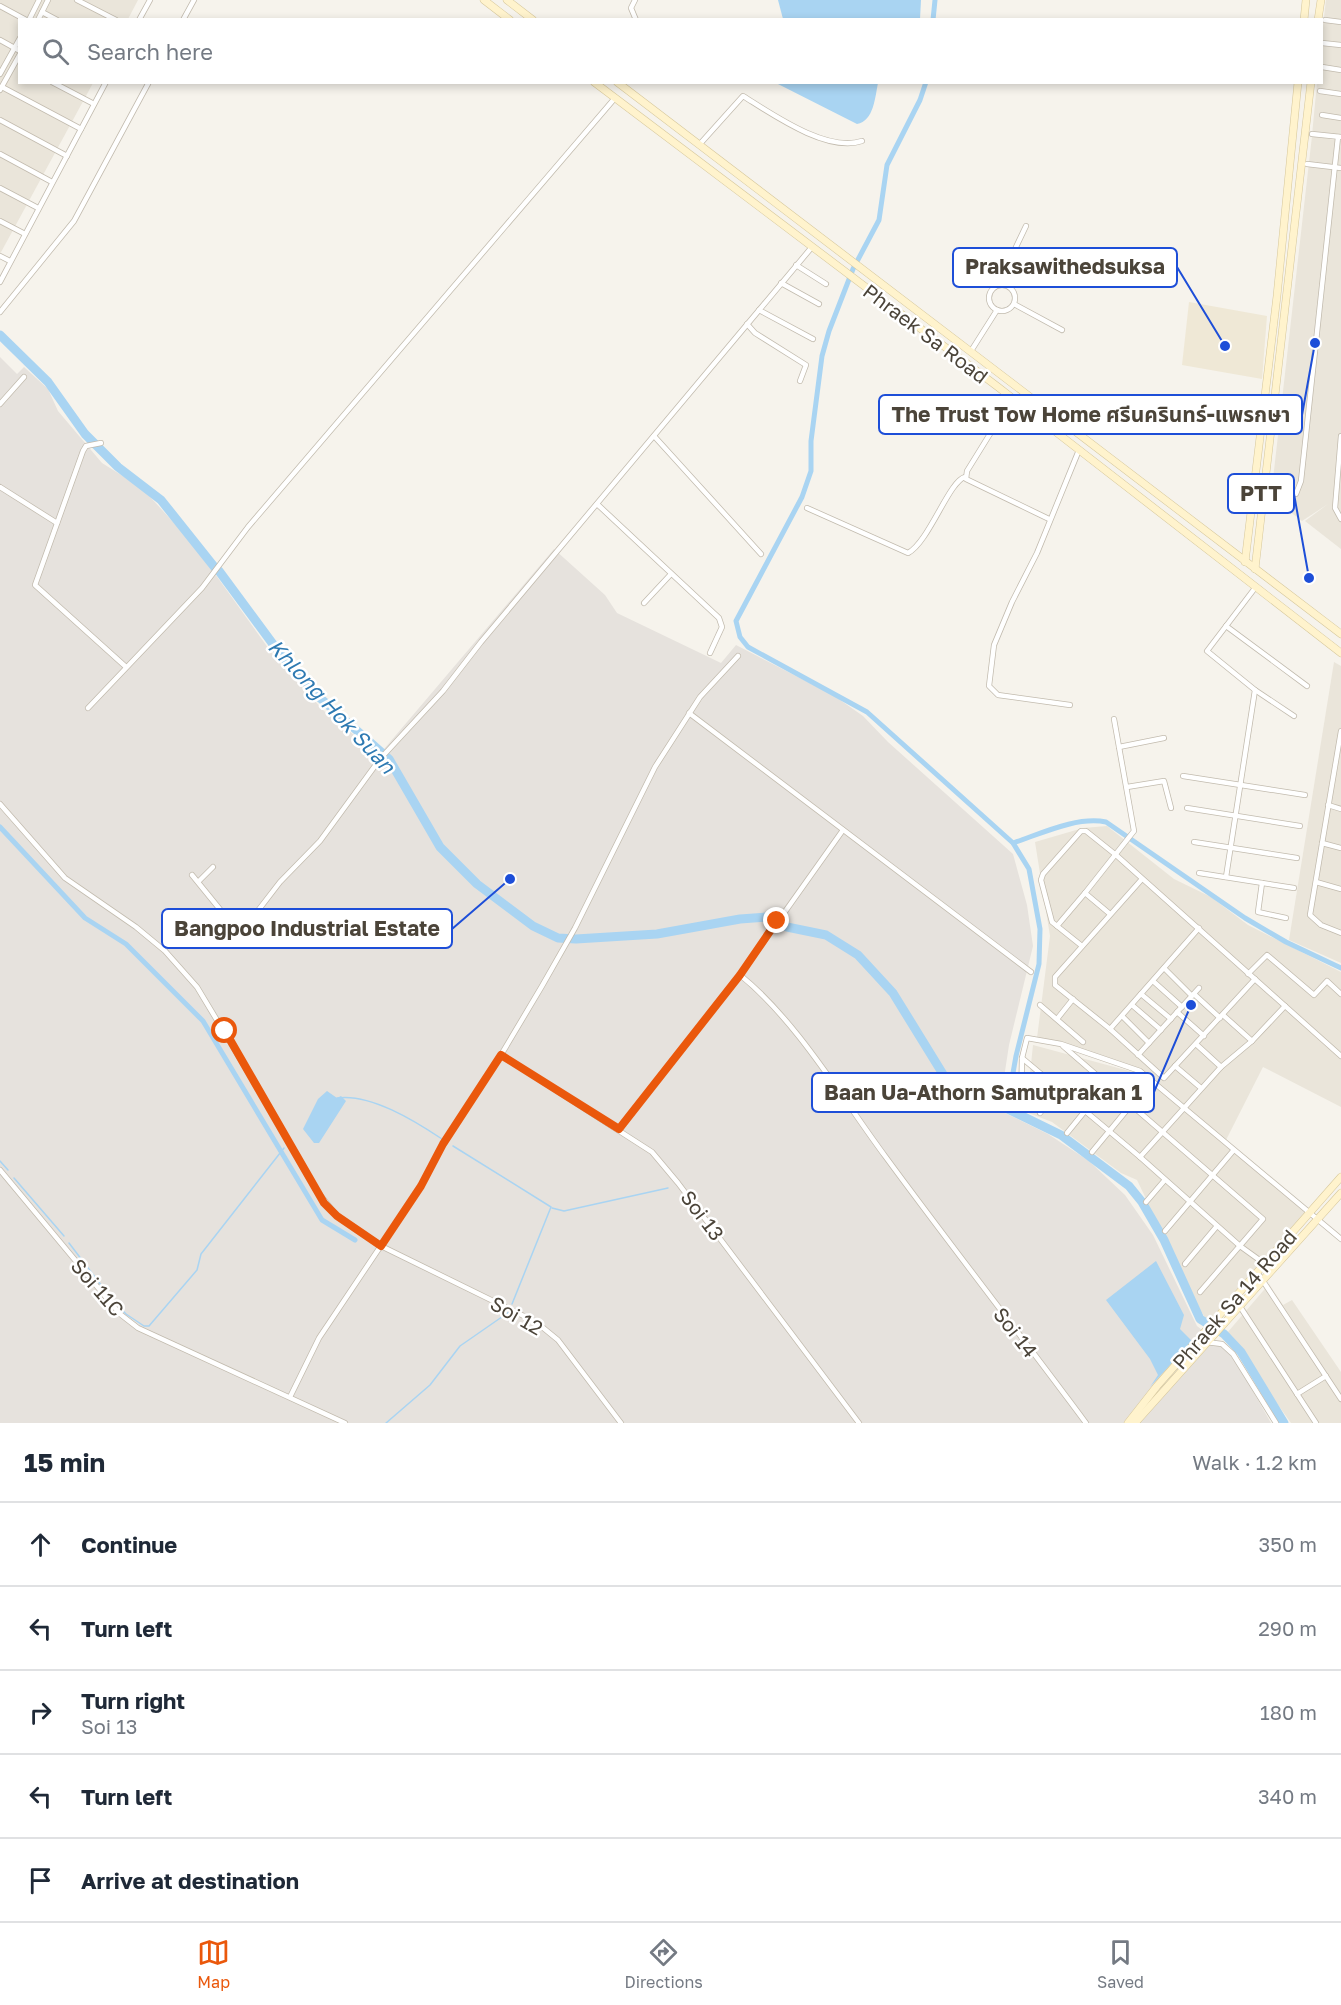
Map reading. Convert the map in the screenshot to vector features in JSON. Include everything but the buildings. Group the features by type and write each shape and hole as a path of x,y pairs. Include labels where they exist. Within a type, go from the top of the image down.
{"main road":[{"path":"484,0 507,18"},
{"path":"507,0 530,18"},
{"path":"1304,18 1306,0"},
{"path":"1321,0 1322,18"},
{"name":"Phraek Sa Road","path":"597,84 1079,450 1341,653"},
{"name":"Phraek Sa Road","path":"620,84 1341,634"},
{"path":"1245,561 1277,296 1298,84"},
{"path":"1255,569 1311,84"},
{"path":"1177,527 1186,514"},
{"name":"Phraek Sa 14 Road","path":"1135,1423 1207,1338 1220,1315 1341,1177"},
{"name":"Phraek Sa 14 Road","path":"1128,1423 1156,1386 1224,1322 1341,1193"}],"street":[{"path":"28,18 39,0"},
{"path":"39,18 48,0"},
{"path":"77,0 112,18"},
{"path":"140,18 149,1 142,0"},
{"path":"184,18 194,0"},
{"path":"635,0 631,8 635,18"},
{"path":"0,6 23,18"},
{"path":"42,12 53,18"},
{"path":"1323,20 1341,22"},
{"path":"0,40 18,51"},
{"path":"1323,43 1341,45"},
{"path":"18,51 17,64 1,89 81,129"},
{"path":"0,74 18,51"},
{"path":"1323,67 1341,70"},
{"path":"56,84 94,104"},
{"path":"0,282 105,84"},
{"path":"0,312 74,221 148,84"},
{"path":"1320,91 1341,94"},
{"path":"699,145 743,96 798,129 846,143 862,141"},
{"path":"88,708 202,588 248,527 615,98"},
{"path":"1322,115 1341,118"},
{"path":"0,120 67,156"},
{"path":"1265,489 1296,494 1301,481 1334,167 1340,137 1312,134"},
{"path":"0,154 52,182"},
{"path":"1306,164 1341,168"},
{"path":"0,188 38,208"},
{"path":"0,221 25,234"},
{"path":"998,285 1005,285 1012,289 1016,297 1014,304 1007,310 997,310 991,305 989,297 998,285 1026,226"},
{"path":"192,875 199,880 240,934 280,882 320,841 380,759 450,683 812,247"},
{"path":"0,256 10,261"},
{"path":"796,265 826,284"},
{"path":"781,283 819,304"},
{"path":"1014,304 1062,330"},
{"path":"759,310 813,339"},
{"path":"971,351 997,310"},
{"path":"747,324 755,333 806,365 800,381"},
{"path":"0,404 24,377"},
{"path":"807,508 908,553 940,513 957,481 965,477 980,447 998,420"},
{"path":"654,436 761,554"},
{"path":"1341,436 1338,504 1341,519"},
{"path":"101,443 86,446 35,585 126,667"},
{"path":"1070,705 1006,696 994,693 989,686 994,645 1012,602 1037,553 1079,450"},
{"path":"965,477 968,481 1049,519"},
{"path":"0,487 57,523"},
{"path":"597,504 722,623 710,653"},
{"path":"644,603 671,574"},
{"path":"1255,588 1207,651 1255,690 1294,716"},
{"path":"1226,626 1307,686"},
{"path":"290,1397 319,1338 421,1186 443,1144 501,1055 563,950 655,767 709,686 738,656"},
{"path":"1226,877 1255,690"},
{"path":"689,713 1030,972"},
{"path":"1057,926 1134,831 1114,719"},
{"path":"1341,731 1310,915 1321,926 1341,933"},
{"path":"1119,747 1164,738"},
{"path":"1335,764 1341,766"},
{"path":"1183,776 1240,787 1305,795"},
{"path":"1127,787 1164,781 1171,808"},
{"name":"Soi 12","path":"0,804 65,878 136,927 180,966 197,987 222,1026 324,1203 337,1216 381,1246 536,1322 558,1340 621,1423"},
{"path":"1328,805 1341,809"},
{"path":"1187,808 1300,826"},
{"path":"619,1129 740,975 843,830"},
{"path":"1082,946 1057,926 1049,916 1041,880 1042,874 1082,831 1086,831 1199,928 1341,1056"},
{"path":"1194,842 1297,858"},
{"path":"1322,843 1341,848"},
{"path":"199,880 213,867"},
{"path":"1199,873 1294,888"},
{"path":"1142,879 1053,981 1073,999 1164,1078 1197,1045 1255,979"},
{"path":"1316,882 1341,889"},
{"path":"1262,883 1258,912 1286,918"},
{"path":"1085,893 1110,914"},
{"path":"1110,1029 1199,928"},
{"path":"1248,974 1267,955 1314,995 1327,981 1341,994"},
{"path":"1164,968 1193,995 1252,1041"},
{"name":"Soi 14","path":"740,975 764,995 1086,1423"},
{"path":"1153,981 1182,1007"},
{"path":"1138,1055 1199,988"},
{"path":"1142,994 1171,1019"},
{"path":"1057,1019 1073,999"},
{"path":"1040,1005 1083,1042"},
{"path":"1132,1005 1161,1030"},
{"path":"1140,1157 1221,1067 1252,1041 1285,1006"},
{"path":"1177,1012 1204,1036"},
{"path":"1122,1016 1149,1043"},
{"path":"1021,1104 1022,1058 1027,1038 1061,1044 1140,1071 1341,1239"},
{"path":"1061,1044 1263,1219 1200,1292"},
{"path":"1197,1045 1221,1067"},
{"name":"Soi 13","path":"501,1055 652,1152 678,1183 859,1423"},
{"path":"1022,1058 1110,1131 1240,1246 1265,1263"},
{"path":"1175,1066 1201,1088"},
{"path":"1066,1133 1107,1084"},
{"path":"1040,1113 1059,1089"},
{"path":"1092,1152 1131,1105"},
{"path":"1165,1230 1233,1151"},
{"name":"Soi 11C","path":"0,1170 120,1314 138,1328 345,1423"},
{"path":"1146,1202 1164,1180"},
{"path":"1185,1264 1217,1226"},
{"path":"1257,1272 1341,1399"},
{"path":"1239,1305 1316,1423"},
{"path":"1207,1338 1222,1344 1233,1354 1276,1423"},
{"path":"1297,1394 1326,1376"}],"shaded area":[{"path":"0,0 138,0 129,18 18,18 18,84 92,84 0,254"},
{"path":"1326,0 1341,0 1341,139 1312,135 1317,84 1323,84 1323,26"},
{"path":"1312,136 1341,141 1341,549 1305,521 1328,504 1302,521 1271,497"},
{"path":"1189,302 1267,316 1262,379 1182,365"},
{"path":"0,357 17,374 24,367 48,389 58,411 102,463 142,488 195,546 276,659 324,711 379,755 554,549 605,595 617,613 721,663 736,645 833,695 863,716 888,742 1013,854 1027,905 1033,946 1009,1045 999,1110 1048,1134 1089,1161 1125,1195 1153,1235 1197,1326 1223,1346 1238,1365 1271,1423 0,1423"},
{"path":"1334,662 1341,666 1341,963 1289,940"},
{"path":"1107,826 1174,879 1211,897 1248,925 1341,972 1341,1107 1263,1067 1225,1142 1149,1075 1037,1038 1050,936 1035,842 1083,828"},
{"path":"1033,1045 1148,1076 1308,1213 1212,1329 1196,1303 1137,1180 1121,1173 1052,1122 1026,1112"},
{"path":"1269,1284 1283,1305 1292,1300 1341,1372 1341,1423 1291,1423 1227,1333"}],"water":[{"path":"778,0 921,0 920,18 783,18"},
{"path":"778,84 878,84 870,113 863,122 857,124"},
{"path":"327,1091 337,1098 341,1096 346,1101 319,1143 314,1143 303,1129 318,1099"},
{"path":"1156,1261 1184,1315 1180,1329 1192,1341 1150,1387 1158,1375 1150,1359 1106,1300"}],"waterway":[{"path":"933,18 935,0"},
{"path":"925,84 920,100 887,165 879,220 853,269 829,331 822,356 811,441 811,471 802,497 736,621 740,637 748,647 867,712 1013,843 1029,869 1040,929 1039,964 1016,1056 1007,1107"},
{"name":"Khlong Hok Suan","path":"0,335 48,382 85,434 118,467 161,500 216,569"},
{"name":"Khlong Hok Suan","path":"219,571 281,655 319,697 389,759 440,847 477,884 533,926 558,938 576,939 657,934 740,919 766,917 787,927 826,935 858,955 893,993 946,1079 1061,1135 1129,1186 1142,1202 1164,1240 1200,1319 1224,1334 1241,1352 1284,1423"},
{"path":"1013,843 1083,821 1106,822 1245,918 1286,942 1341,968"},
{"path":"0,827 85,918 126,944 203,1021 322,1220 355,1240"},
{"path":"337,1098 364,1100 378,1104 419,1124 442,1139"},
{"path":"453,1146 551,1207 512,1304"},
{"path":"69,1243 114,1302 126,1314 144,1326 149,1326 197,1270 201,1254 284,1148"},
{"path":"0,1161 8,1170"},
{"path":"14,1178 64,1236"},
{"path":"552,1208 564,1211 668,1188"},
{"path":"386,1423 430,1385 460,1346 509,1312"}],"place":[{"name":"The Trust Tow Home ศรีนครินทร์-แพรกษา","path":"1315,343"},
{"name":"Praksawithedsuksa","path":"1225,346"},
{"name":"PTT","path":"1309,578"},
{"name":"Bangpoo Industrial Estate","path":"510,879"},
{"name":"Baan Ua-Athorn Samutprakan 1","path":"1191,1005"}],"route":[{"path":"225,1031 324,1203 337,1216 381,1246 421,1186 443,1144 501,1055 619,1129 740,975 777,921"}]}
